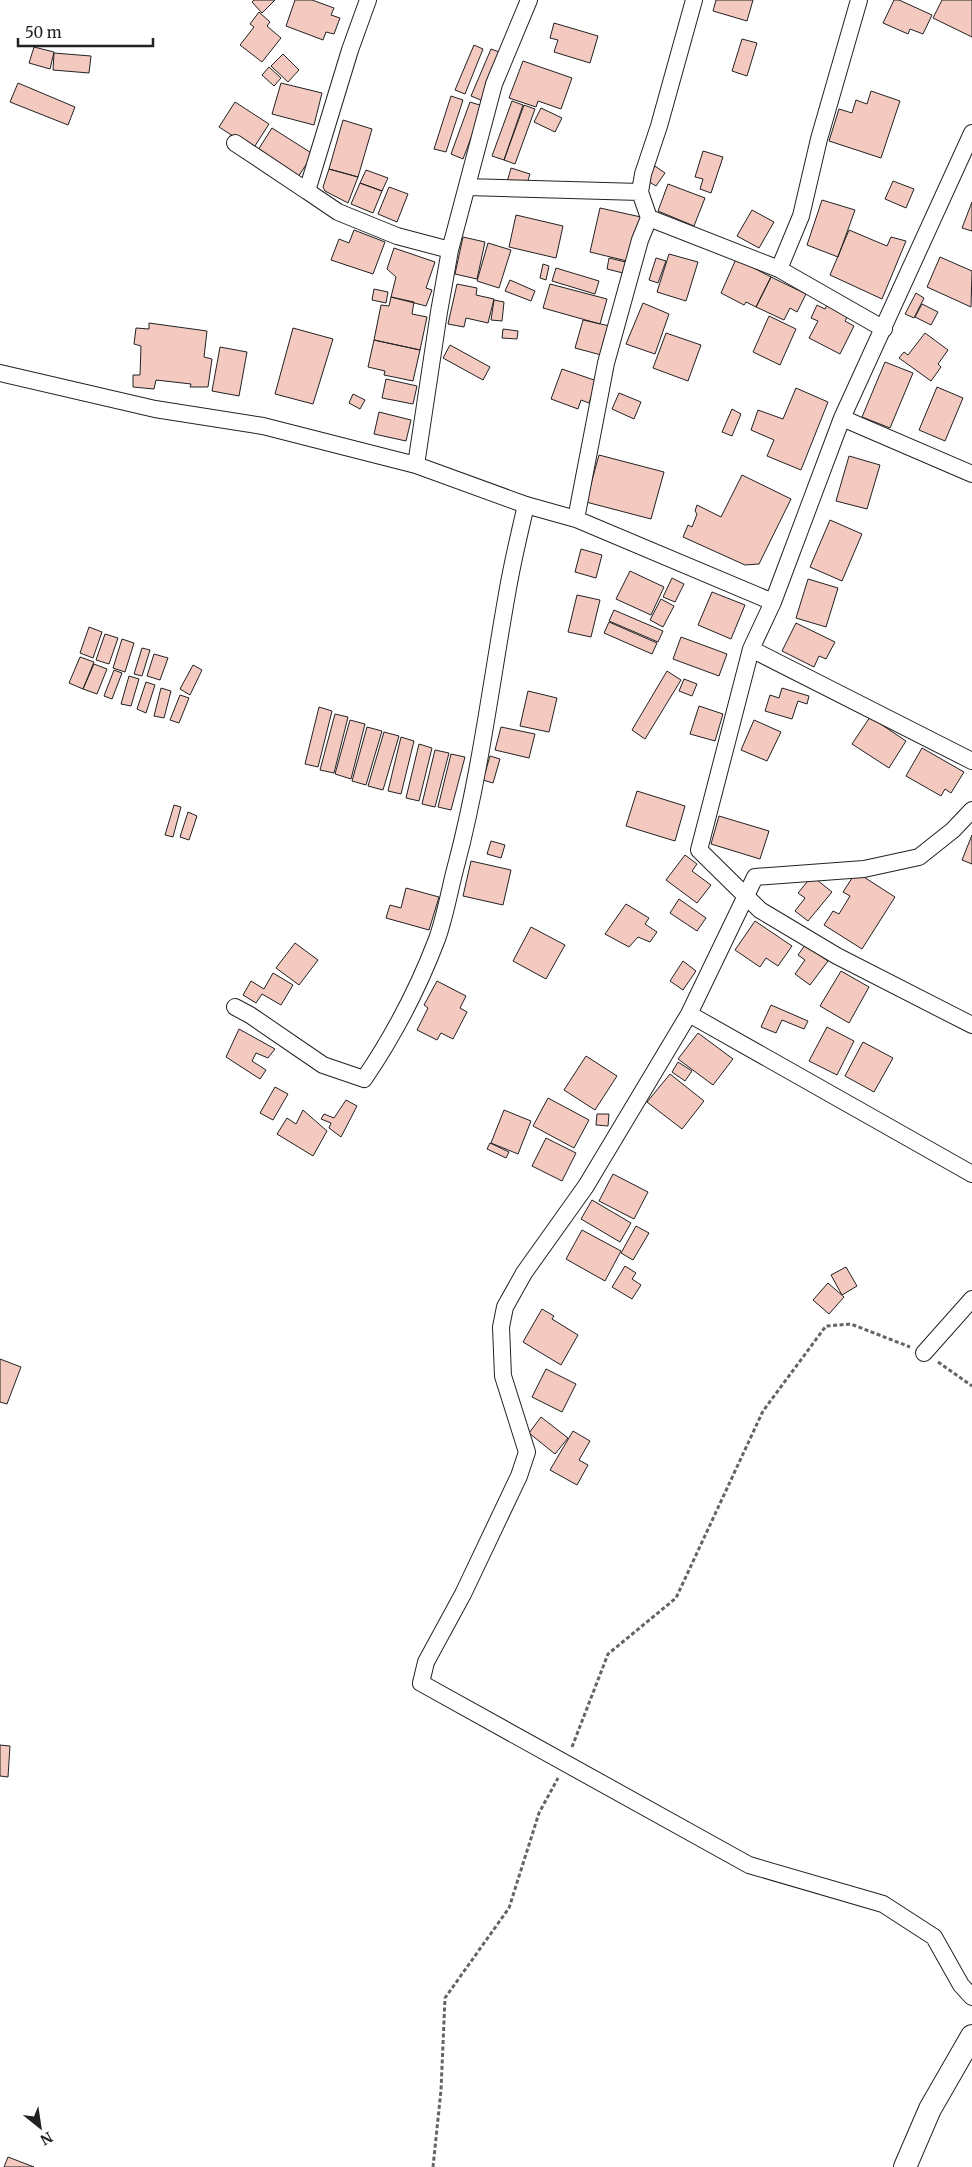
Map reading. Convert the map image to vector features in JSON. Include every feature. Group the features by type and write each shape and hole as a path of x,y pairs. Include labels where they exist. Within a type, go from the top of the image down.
{"street":[{"path":"307,191 350,50 368,0"},
{"path":"416,465 450,250 494,84 529,0"},
{"path":"576,519 606,363 640,240 649,218 640,192 642,174 659,126 694,0"},
{"path":"779,269 801,216 819,139 859,0"},
{"path":"972,133 966,159 842,418 773,602 751,649 699,850 760,910 836,956 972,1025"},
{"path":"235,143 338,212 397,236 450,250"},
{"path":"467,187 640,192"},
{"path":"649,218 779,269 884,329"},
{"path":"0,373 155,409 263,426 416,465 526,505 576,519 773,602"},
{"path":"842,418 972,474"},
{"path":"235,1007 250,1014 323,1065 364,1079 406,1011 437,937 466,827 490,702 507,593 526,505"},
{"path":"751,649 972,761"},
{"path":"972,810 953,830 919,857 864,868 754,877 689,1014 586,1186 524,1273 505,1307 501,1327 503,1376 527,1452 520,1476 463,1594 426,1662 421,1683 749,1865 883,1904 934,1937 961,1985 972,1997"},
{"path":"689,1014 972,1174"},
{"path":"924,1353 972,1300"},
{"path":"905,2167 930,2109 972,2036"}],"path":[{"path":"434,2167 441,2090 445,1998 509,1908 539,1813 565,1764 608,1654 676,1598 763,1411 826,1326 851,1324 924,1353 972,1386"}],"building":[{"path":"254,0 275,0 262,13 252,2"},
{"path":"295,0 312,0 334,8 331,15 340,18 334,34 326,32 323,40 286,26"},
{"path":"716,0 753,0 747,21 713,11"},
{"path":"894,0 899,0 932,15 923,34 910,29 908,34 883,23"},
{"path":"942,0 972,0 972,37 933,18"},
{"path":"259,12 270,22 267,26 281,38 262,62 240,45 254,27 250,24"},
{"path":"554,23 598,36 590,63 554,52 558,40 550,38"},
{"path":"742,39 757,43 747,76 732,71"},
{"path":"474,45 483,49 465,94 455,90"},
{"path":"34,47 54,52 50,69 29,63"},
{"path":"491,49 502,53 483,101 471,96"},
{"path":"54,53 91,56 89,73 53,70"},
{"path":"283,54 299,70 288,82 271,66"},
{"path":"523,61 572,78 561,109 538,101 536,107 509,98"},
{"path":"269,67 281,78 274,86 262,75"},
{"path":"18,83 75,107 68,125 10,102"},
{"path":"281,83 322,93 314,125 272,114"},
{"path":"871,91 900,101 881,158 829,141 839,109 852,113 856,100 867,104"},
{"path":"451,96 463,100 446,152 434,149"},
{"path":"512,101 523,105 504,160 492,156"},
{"path":"235,102 269,124 253,149 219,127"},
{"path":"470,102 483,106 463,159 451,154"},
{"path":"524,105 535,109 515,164 504,160"},
{"path":"541,108 562,118 555,132 534,122"},
{"path":"343,120 372,129 358,177 329,169"},
{"path":"272,128 313,154 298,177 258,150"},
{"path":"703,151 723,157 711,193 700,189 703,179 695,177"},
{"path":"655,166 665,173 656,186 646,180"},
{"path":"511,168 530,174 526,187 507,182"},
{"path":"329,169 358,177 348,203 325,191 323,187"},
{"path":"366,170 388,178 382,191 360,183"},
{"path":"893,181 914,189 906,208 885,199"},
{"path":"360,183 382,191 373,213 351,204"},
{"path":"668,184 705,198 694,226 658,211"},
{"path":"389,187 408,194 397,222 378,214"},
{"path":"822,200 855,210 838,257 807,245"},
{"path":"972,202 972,231 962,228"},
{"path":"600,208 641,217 631,262 590,252"},
{"path":"752,210 774,222 759,248 737,236"},
{"path":"516,215 563,226 556,258 509,247"},
{"path":"354,230 385,242 373,274 331,260 339,239 349,243"},
{"path":"849,230 887,246 891,237 906,241 882,299 830,275"},
{"path":"463,237 485,242 477,279 455,274"},
{"path":"488,243 511,250 499,288 477,281"},
{"path":"394,248 435,262 426,288 432,290 426,306 391,297 396,277 387,269"},
{"path":"669,254 698,262 686,301 657,292"},
{"path":"940,257 972,271 971,307 927,287"},
{"path":"609,258 630,263 627,274 607,269"},
{"path":"656,258 666,261 658,283 649,280"},
{"path":"736,259 771,277 756,307 746,302 744,305 721,293"},
{"path":"543,264 549,266 546,280 540,278"},
{"path":"556,268 599,281 595,294 552,281"},
{"path":"771,277 806,294 797,312 790,308 784,320 756,307"},
{"path":"510,280 535,291 531,301 505,291"},
{"path":"457,284 477,288 476,295 494,299 488,323 466,318 464,327 448,324"},
{"path":"550,284 607,299 600,324 543,308"},
{"path":"374,289 388,292 386,303 372,300"},
{"path":"916,293 924,298 914,318 905,314"},
{"path":"391,297 414,302 412,314 427,317 420,350 374,340 381,305 389,306"},
{"path":"494,300 504,302 502,321 491,320"},
{"path":"643,303 669,314 655,354 626,344"},
{"path":"828,303 849,314 845,321 854,326 840,354 809,338 818,321 811,318 817,305 825,309"},
{"path":"922,304 938,312 931,325 915,317"},
{"path":"769,316 796,329 780,365 753,352"},
{"path":"583,320 614,327 605,356 575,348"},
{"path":"149,323 207,331 204,357 212,359 208,387 190,387 191,384 156,380 154,389 133,387 133,375 140,375 141,346 134,344 136,328 149,329"},
{"path":"293,328 333,339 313,404 275,394"},
{"path":"503,329 518,331 517,339 502,338"},
{"path":"666,333 701,345 688,381 653,368"},
{"path":"925,333 948,350 938,364 941,367 931,381 899,358 904,352 908,355"},
{"path":"374,340 420,350 413,381 384,375 385,371 368,367"},
{"path":"450,345 490,367 483,380 443,358"},
{"path":"220,347 247,352 239,396 212,391"},
{"path":"885,362 913,373 890,428 862,417"},
{"path":"562,369 597,381 589,403 581,400 578,409 551,399"},
{"path":"386,379 417,386 413,404 382,398"},
{"path":"937,387 963,398 945,441 919,430"},
{"path":"796,388 828,402 801,470 767,456 774,440 751,430 758,410 783,419"},
{"path":"619,393 641,402 634,419 612,409"},
{"path":"353,394 365,400 360,409 349,403"},
{"path":"732,409 741,414 732,436 722,432"},
{"path":"379,412 411,420 406,441 374,434"},
{"path":"599,455 664,472 651,519 586,502"},
{"path":"849,456 880,465 867,509 836,501"},
{"path":"742,475 791,499 759,564 745,565 683,537 688,525 692,527 697,514 695,511 697,505 721,517"},
{"path":"830,520 862,534 842,581 810,567"},
{"path":"581,549 602,555 596,578 575,572"},
{"path":"630,571 664,587 651,615 616,599"},
{"path":"672,578 684,584 675,602 663,597"},
{"path":"808,579 838,588 826,627 796,618"},
{"path":"712,592 745,605 731,639 698,625"},
{"path":"577,595 600,600 591,637 568,632"},
{"path":"661,599 674,606 663,627 650,620"},
{"path":"614,610 663,631 658,642 609,621"},
{"path":"609,622 657,643 652,654 604,633"},
{"path":"796,623 835,642 826,659 819,656 814,667 782,651"},
{"path":"89,627 102,632 93,658 80,653"},
{"path":"105,634 118,638 109,664 96,660"},
{"path":"681,637 727,654 719,676 673,659"},
{"path":"122,639 134,643 125,672 113,668"},
{"path":"142,648 150,650 142,676 134,674"},
{"path":"154,654 168,658 160,680 147,676"},
{"path":"80,657 94,662 83,689 69,683"},
{"path":"94,664 107,669 97,694 83,689"},
{"path":"193,665 202,670 190,695 180,689"},
{"path":"114,670 122,673 112,699 104,696"},
{"path":"667,671 681,680 645,739 632,730"},
{"path":"129,676 139,679 131,706 121,704"},
{"path":"684,679 697,684 692,696 679,691"},
{"path":"146,682 155,685 146,713 137,709"},
{"path":"161,688 171,691 164,718 154,716"},
{"path":"782,688 809,696 807,704 798,701 792,719 765,711 770,695 779,698"},
{"path":"528,691 557,698 549,732 520,726"},
{"path":"180,695 189,698 179,723 170,720"},
{"path":"699,706 723,714 715,741 690,734"},
{"path":"319,707 332,711 318,767 305,764"},
{"path":"335,714 348,717 334,773 320,770"},
{"path":"870,717 906,741 889,768 852,744"},
{"path":"350,720 365,724 351,779 335,774"},
{"path":"754,720 781,732 767,761 741,750"},
{"path":"367,727 382,731 366,785 352,781"},
{"path":"501,727 535,734 529,758 495,750"},
{"path":"384,732 399,736 383,790 368,786"},
{"path":"401,737 414,741 401,794 388,791"},
{"path":"419,744 432,748 419,801 406,798"},
{"path":"922,748 964,772 951,793 945,789 941,796 906,776"},
{"path":"435,750 449,753 435,807 422,804"},
{"path":"451,754 465,757 451,810 438,807"},
{"path":"490,756 500,759 493,783 483,780"},
{"path":"637,791 685,806 675,841 626,826"},
{"path":"174,805 181,807 173,837 165,835"},
{"path":"188,812 197,816 189,840 180,837"},
{"path":"719,816 769,831 760,859 711,844"},
{"path":"972,835 972,864 962,860"},
{"path":"491,841 505,845 501,858 487,854"},
{"path":"685,855 697,864 692,871 711,885 697,903 666,880"},
{"path":"471,861 511,870 503,905 463,896"},
{"path":"856,872 895,897 862,949 824,925 833,911 839,914 850,896 843,892"},
{"path":"812,876 832,892 808,921 795,911 805,898 798,893"},
{"path":"406,888 439,897 429,930 386,918 390,905 401,908"},
{"path":"679,899 706,918 697,931 670,913"},
{"path":"626,904 649,918 645,924 657,932 650,942 638,937 629,947 605,934"},
{"path":"755,921 792,946 778,966 766,958 760,967 735,950"},
{"path":"531,927 565,945 546,979 513,961"},
{"path":"295,943 318,960 299,985 276,968"},
{"path":"805,945 828,961 810,985 795,974 805,960 798,955"},
{"path":"683,961 696,971 683,990 670,981"},
{"path":"841,971 869,987 849,1023 820,1006"},
{"path":"273,973 293,985 281,1005 262,994 256,1003 243,995 251,981 264,989"},
{"path":"437,981 466,996 460,1008 467,1012 453,1039 441,1033 437,1040 417,1030 428,1008 424,1005"},
{"path":"771,1005 808,1021 804,1029 782,1020 776,1033 761,1027"},
{"path":"827,1027 854,1041 837,1075 809,1061"},
{"path":"239,1029 275,1049 268,1058 256,1053 252,1061 266,1070 260,1079 226,1057"},
{"path":"698,1033 733,1059 713,1085 678,1059"},
{"path":"863,1042 893,1058 874,1092 845,1076"},
{"path":"586,1056 617,1076 595,1110 564,1090"},
{"path":"678,1062 692,1071 685,1081 672,1072"},
{"path":"670,1074 704,1101 682,1129 647,1102"},
{"path":"275,1087 288,1094 273,1120 260,1113"},
{"path":"548,1098 589,1120 574,1148 533,1126"},
{"path":"346,1100 357,1106 341,1137 329,1128 331,1123 321,1119 324,1114 334,1118"},
{"path":"303,1110 327,1131 313,1156 277,1134 287,1118 296,1124"},
{"path":"504,1110 531,1121 518,1154 491,1143"},
{"path":"597,1114 609,1114 608,1126 596,1125"},
{"path":"546,1138 576,1153 562,1181 532,1166"},
{"path":"490,1143 509,1152 506,1158 487,1149"},
{"path":"613,1174 648,1192 634,1219 599,1201"},
{"path":"592,1200 631,1223 620,1242 581,1219"},
{"path":"636,1226 649,1233 633,1260 621,1253"},
{"path":"582,1230 621,1251 605,1281 566,1259"},
{"path":"625,1266 636,1273 632,1279 641,1285 632,1299 612,1287"},
{"path":"846,1267 857,1286 842,1295 831,1275"},
{"path":"828,1283 844,1297 829,1314 813,1300"},
{"path":"542,1309 554,1316 552,1319 578,1335 561,1365 523,1342"},
{"path":"0,1359 21,1367 7,1404 0,1402"},
{"path":"546,1369 576,1384 562,1412 532,1397"},
{"path":"541,1417 568,1438 555,1454 529,1433"},
{"path":"573,1431 590,1441 579,1460 588,1465 577,1485 550,1470"},
{"path":"0,1745 10,1746 8,1777 0,1776"},
{"path":"8,2157 34,2167 4,2167"}]}
